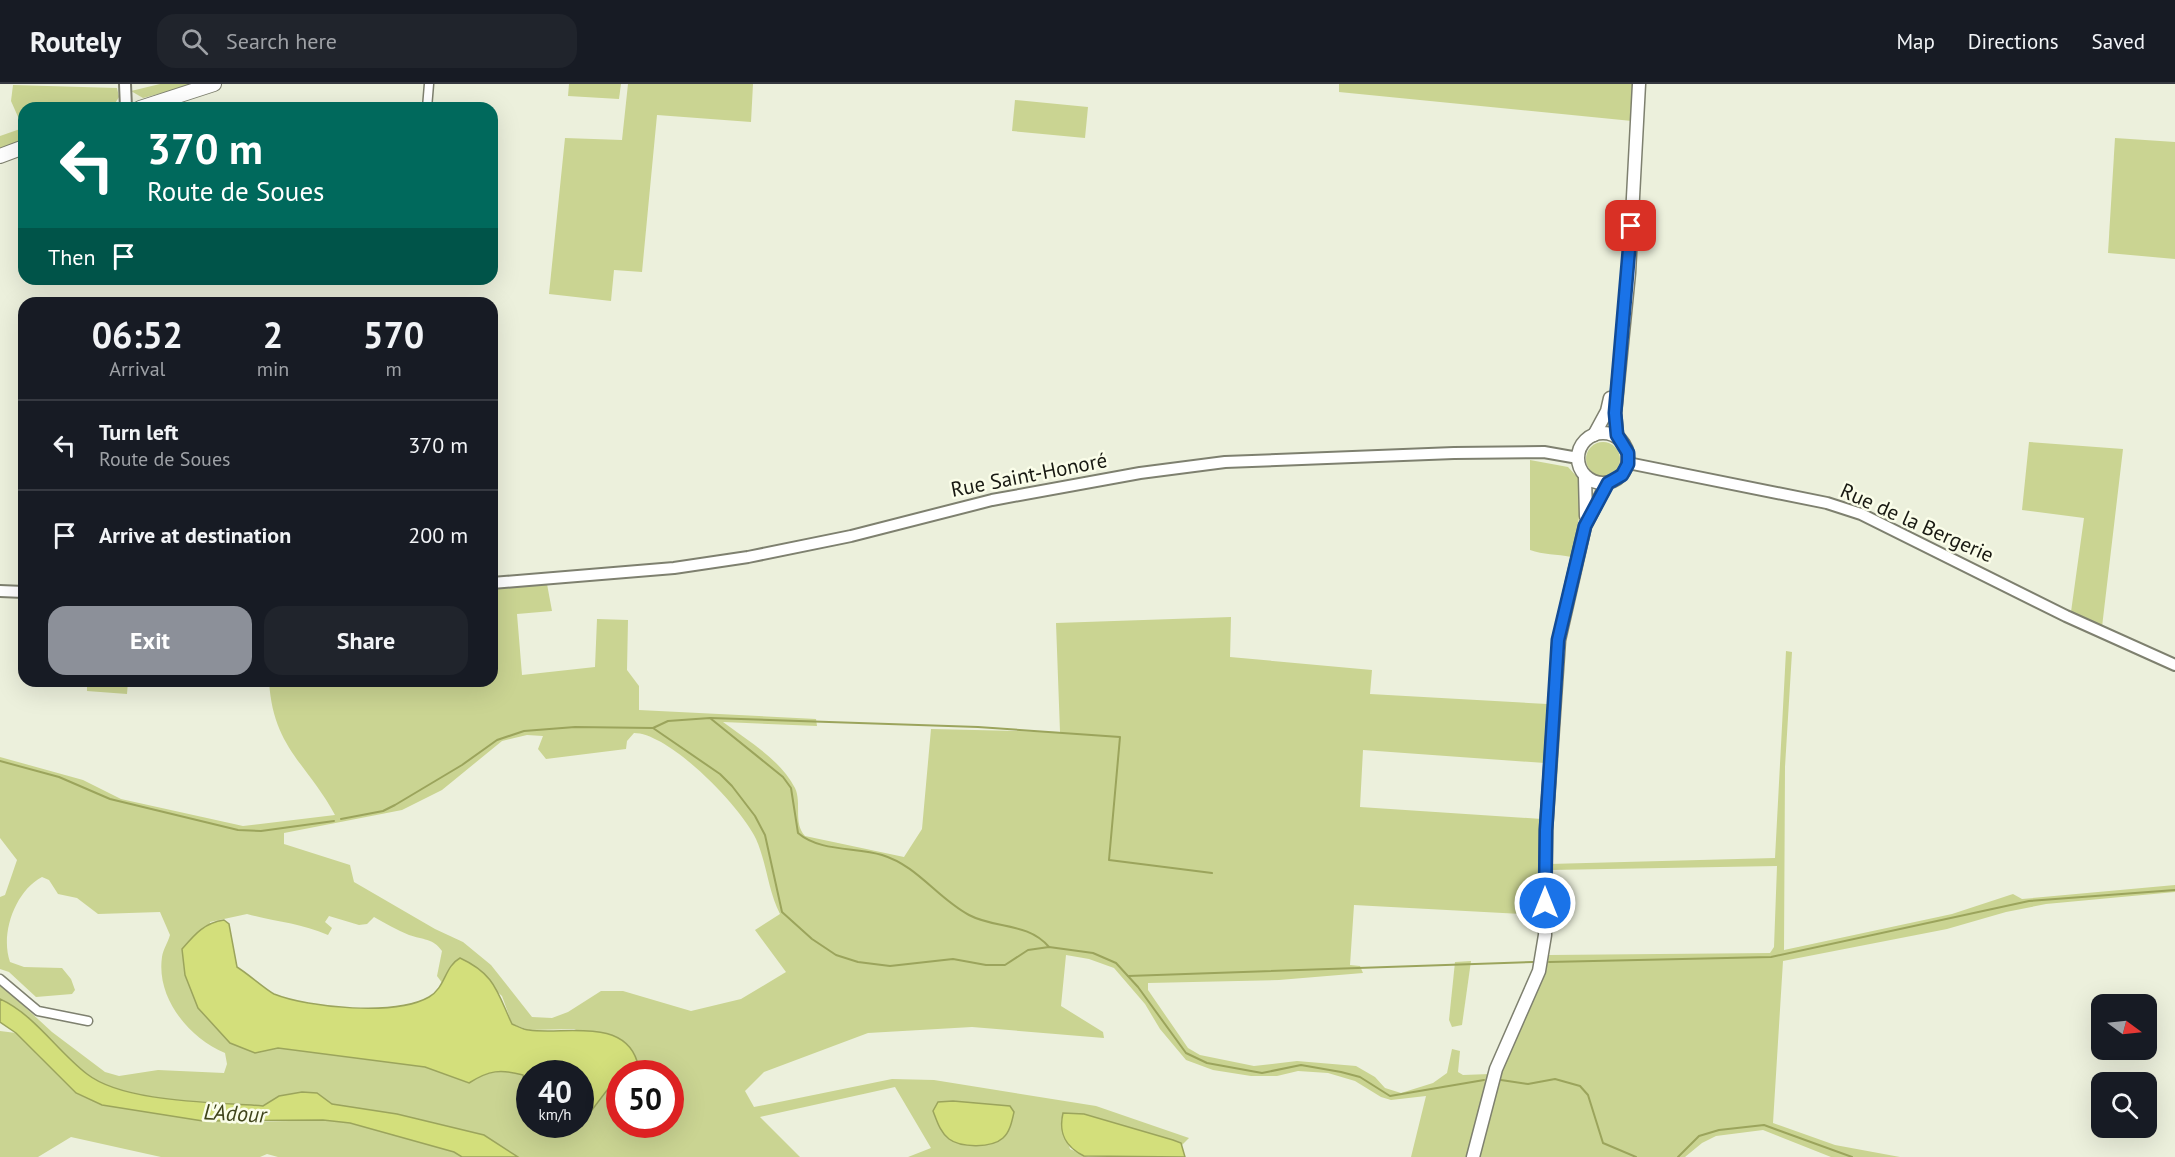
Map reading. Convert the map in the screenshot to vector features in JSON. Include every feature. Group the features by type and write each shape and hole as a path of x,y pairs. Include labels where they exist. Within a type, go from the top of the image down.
{"main road":[{"path":"158,102 214,84"},
{"path":"1585,526 1608,483 1622,475 1628,464 1628,453 1617,435 1615,421 1617,377 1628,282 1639,84"},
{"path":"0,156 18,149"},
{"path":"1594,435 1606,411 1617,377"},
{"path":"1473,1157 1496,1069 1539,971 1545,934 1546,830 1558,640 1585,526 1585,477 1578,458 1586,440 1594,435 1609,434 1623,443"},
{"path":"1585,477 1608,483"}],"street":[{"path":"125,84 126,102"},
{"path":"428,102 429,84"},
{"name":"Rue Saint-Honoré","path":"498,583 674,568 748,557 851,536 992,500 1140,473 1225,462 1454,453 1544,452 1578,458"},
{"name":"Rue de la Bergerie","path":"1628,464 1827,503 1861,514 2066,616 2175,665"},
{"path":"0,591 18,592"},
{"path":"0,979 38,1011 88,1021"}],"shaded area":[{"path":"160,84 196,84 143,98 131,91"},
{"path":"569,84 621,84 619,99 568,96"},
{"path":"628,84 753,84 751,122 657,115 642,272 614,270 611,301 549,294 565,138 622,140"},
{"path":"1339,84 1635,84 1632,121 1339,92"},
{"path":"13,85 117,88 119,97 116,102 18,102 18,117 11,101"},
{"path":"1015,100 1088,107 1085,138 1012,131"},
{"path":"18,130 18,144 0,151 0,136"},
{"path":"2115,138 2175,142 2175,259 2108,253"},
{"path":"1603,442 1615,447 1620,459 1615,471 1603,476 1591,471 1586,459 1591,447"},
{"path":"2029,442 2123,449 2102,627 2071,612 2084,518 2022,510"},
{"path":"1530,460 1568,467 1580,480 1581,508 1571,557 1530,550"},
{"path":"547,584 552,611 517,614 522,675 595,667 597,619 628,620 627,670 639,686 639,710 816,719 817,726 723,722 763,751 789,778 797,794 799,825 805,836 904,857 922,829 931,729 1060,732 1056,623 1231,617 1230,657 1372,670 1370,694 1547,704 1545,763 1363,750 1360,807 1542,819 1539,915 1354,905 1350,965 1360,966 1363,973 1279,980 1148,983 1148,990 1188,1048 1200,1055 1254,1066 1297,1061 1356,1066 1375,1077 1385,1088 1401,1093 1433,1083 1447,1073 1452,1049 1460,1051 1458,1072 1463,1075 1490,1074 1469,1157 1411,1157 1426,1096 1391,1100 1381,1097 1355,1081 1328,1073 1298,1071 1277,1076 1251,1076 1213,1070 1186,1060 1160,1029 1145,1004 1114,968 1089,959 1066,955 1061,1006 1103,1032 1104,1038 972,1027 868,1033 764,1072 745,1091 754,1107 892,1079 934,1080 1096,1106 1189,1138 1181,1146 1173,1140 1063,1113 1061,1122 1070,1149 1088,1157 908,1157 931,1148 895,1087 760,1117 800,1157 518,1157 484,1135 397,1114 332,1104 317,1093 302,1092 279,1096 263,1106 171,1100 124,1091 103,1084 76,1066 24,1014 0,999 0,984 52,1032 105,1072 119,1076 158,1070 224,1073 227,1064 225,1053 199,1037 188,1027 170,1001 164,987 162,972 163,954 170,935 160,912 98,914 77,898 58,894 49,880 42,877 24,892 12,914 7,939 10,962 24,967 62,968 71,979 75,990 72,994 36,997 9,972 0,969 0,897 5,895 17,860 0,838 0,757 83,780 121,799 243,826 335,815 293,754 277,723 270,687 498,687 498,587","holes":["634,733 649,736 666,745 703,774 736,809 748,826 763,858 780,914 755,930 786,972 741,999 691,1011 623,991 601,991 568,1012 552,1018 532,1017 491,965 463,942 435,929 354,882 350,865 284,844 284,833 402,810 442,790 502,741 527,735 543,736 538,749 546,759 626,749 627,741","247,914 298,925 328,935 332,928 325,922 329,916 359,925 367,924 374,917 439,947 442,951 437,976 443,984 449,969 460,958 502,996 512,1024 529,1030 574,1029 637,1060 684,1060 684,1138 606,1138 606,1092 594,1107 594,1138 516,1138 516,1074 495,1072 483,1075 469,1083 425,1067 278,1048 255,1053 230,1043 198,1008 210,922"]},
{"path":"1786,651 1792,652 1785,767 1784,950 1952,914 2013,894 2022,899 2175,885 2175,892 2046,904 2006,912 1947,929 1783,961 1773,1123 1835,1145 1900,1157 1831,1157 1763,1130 1716,1136 1702,1143 1685,1157 1475,1157 1495,1086 1549,955 1770,953 1774,947 1777,866 1550,870 1549,864 1775,858"},
{"path":"87,687 128,687 127,694 87,691"},
{"path":"1471,961 1462,1025 1452,1027 1449,1020 1455,962"},
{"path":"0,1031 16,1033 76,1093 102,1105 253,1122 323,1120 350,1123 454,1152 462,1157 278,1157 267,1154 260,1157 161,1157 71,1137 38,1157 0,1157"}],"water":[{"path":"224,920 229,924 237,967 274,994 289,999 352,1008 396,1007 414,1003 435,993 451,966 460,958 488,977 512,1024 527,1030 606,1033 619,1038 630,1047 636,1060 606,1060 606,1092 594,1107 594,1060 516,1060 516,1074 489,1073 469,1083 425,1067 278,1048 255,1053 230,1043 198,1008 185,975 182,949 196,934 217,921"},
{"name":"L'Adour","path":"0,999 24,1014 87,1074 103,1084 124,1091 196,1102 263,1106 279,1096 302,1092 317,1093 332,1104 397,1114 484,1135 518,1157 462,1157 454,1152 350,1123 323,1120 203,1121 102,1105 76,1093 16,1033 0,1022"},
{"path":"953,1101 1010,1106 1014,1112 1007,1133 992,1144 968,1145 954,1142 941,1130 933,1111 938,1102"},
{"path":"1063,1113 1084,1114 1173,1140 1181,1143 1185,1157 1084,1156 1072,1148 1065,1139 1062,1127"}],"waterway":[{"path":"710,718 978,727 1120,737 1109,860 1212,873"},
{"path":"653,728 668,721 710,718 783,777 791,788 798,833 827,846 882,855 895,860 917,874 947,900 969,915 1031,933 1049,947"},
{"path":"341,819 383,811 462,765 497,740 524,731 575,727 653,728 720,774 732,786 755,816 765,835 782,912 812,939 836,955 858,962 890,966 953,959 986,965 1005,965 1028,950 1049,947 1093,953 1116,963 1138,987 1186,1053 1207,1063 1262,1073 1301,1065 1341,1072 1360,1077 1390,1096 1484,1080"},
{"path":"0,761 59,777 110,799 238,830 261,831 334,821"},
{"path":"1549,962 1771,957 2029,901 2175,890"},
{"path":"1128,976 1533,962"},
{"path":"1501,1080 1528,1084 1555,1079 1580,1086 1588,1095 1603,1143 1636,1157"},
{"path":"1678,1157 1699,1136 1719,1130 1764,1125 1852,1157"}],"route":[{"path":"1545,903 1546,830 1558,640 1585,526 1608,483 1622,475 1628,464 1628,453 1617,435 1615,413 1627,299 1631,226"}]}
